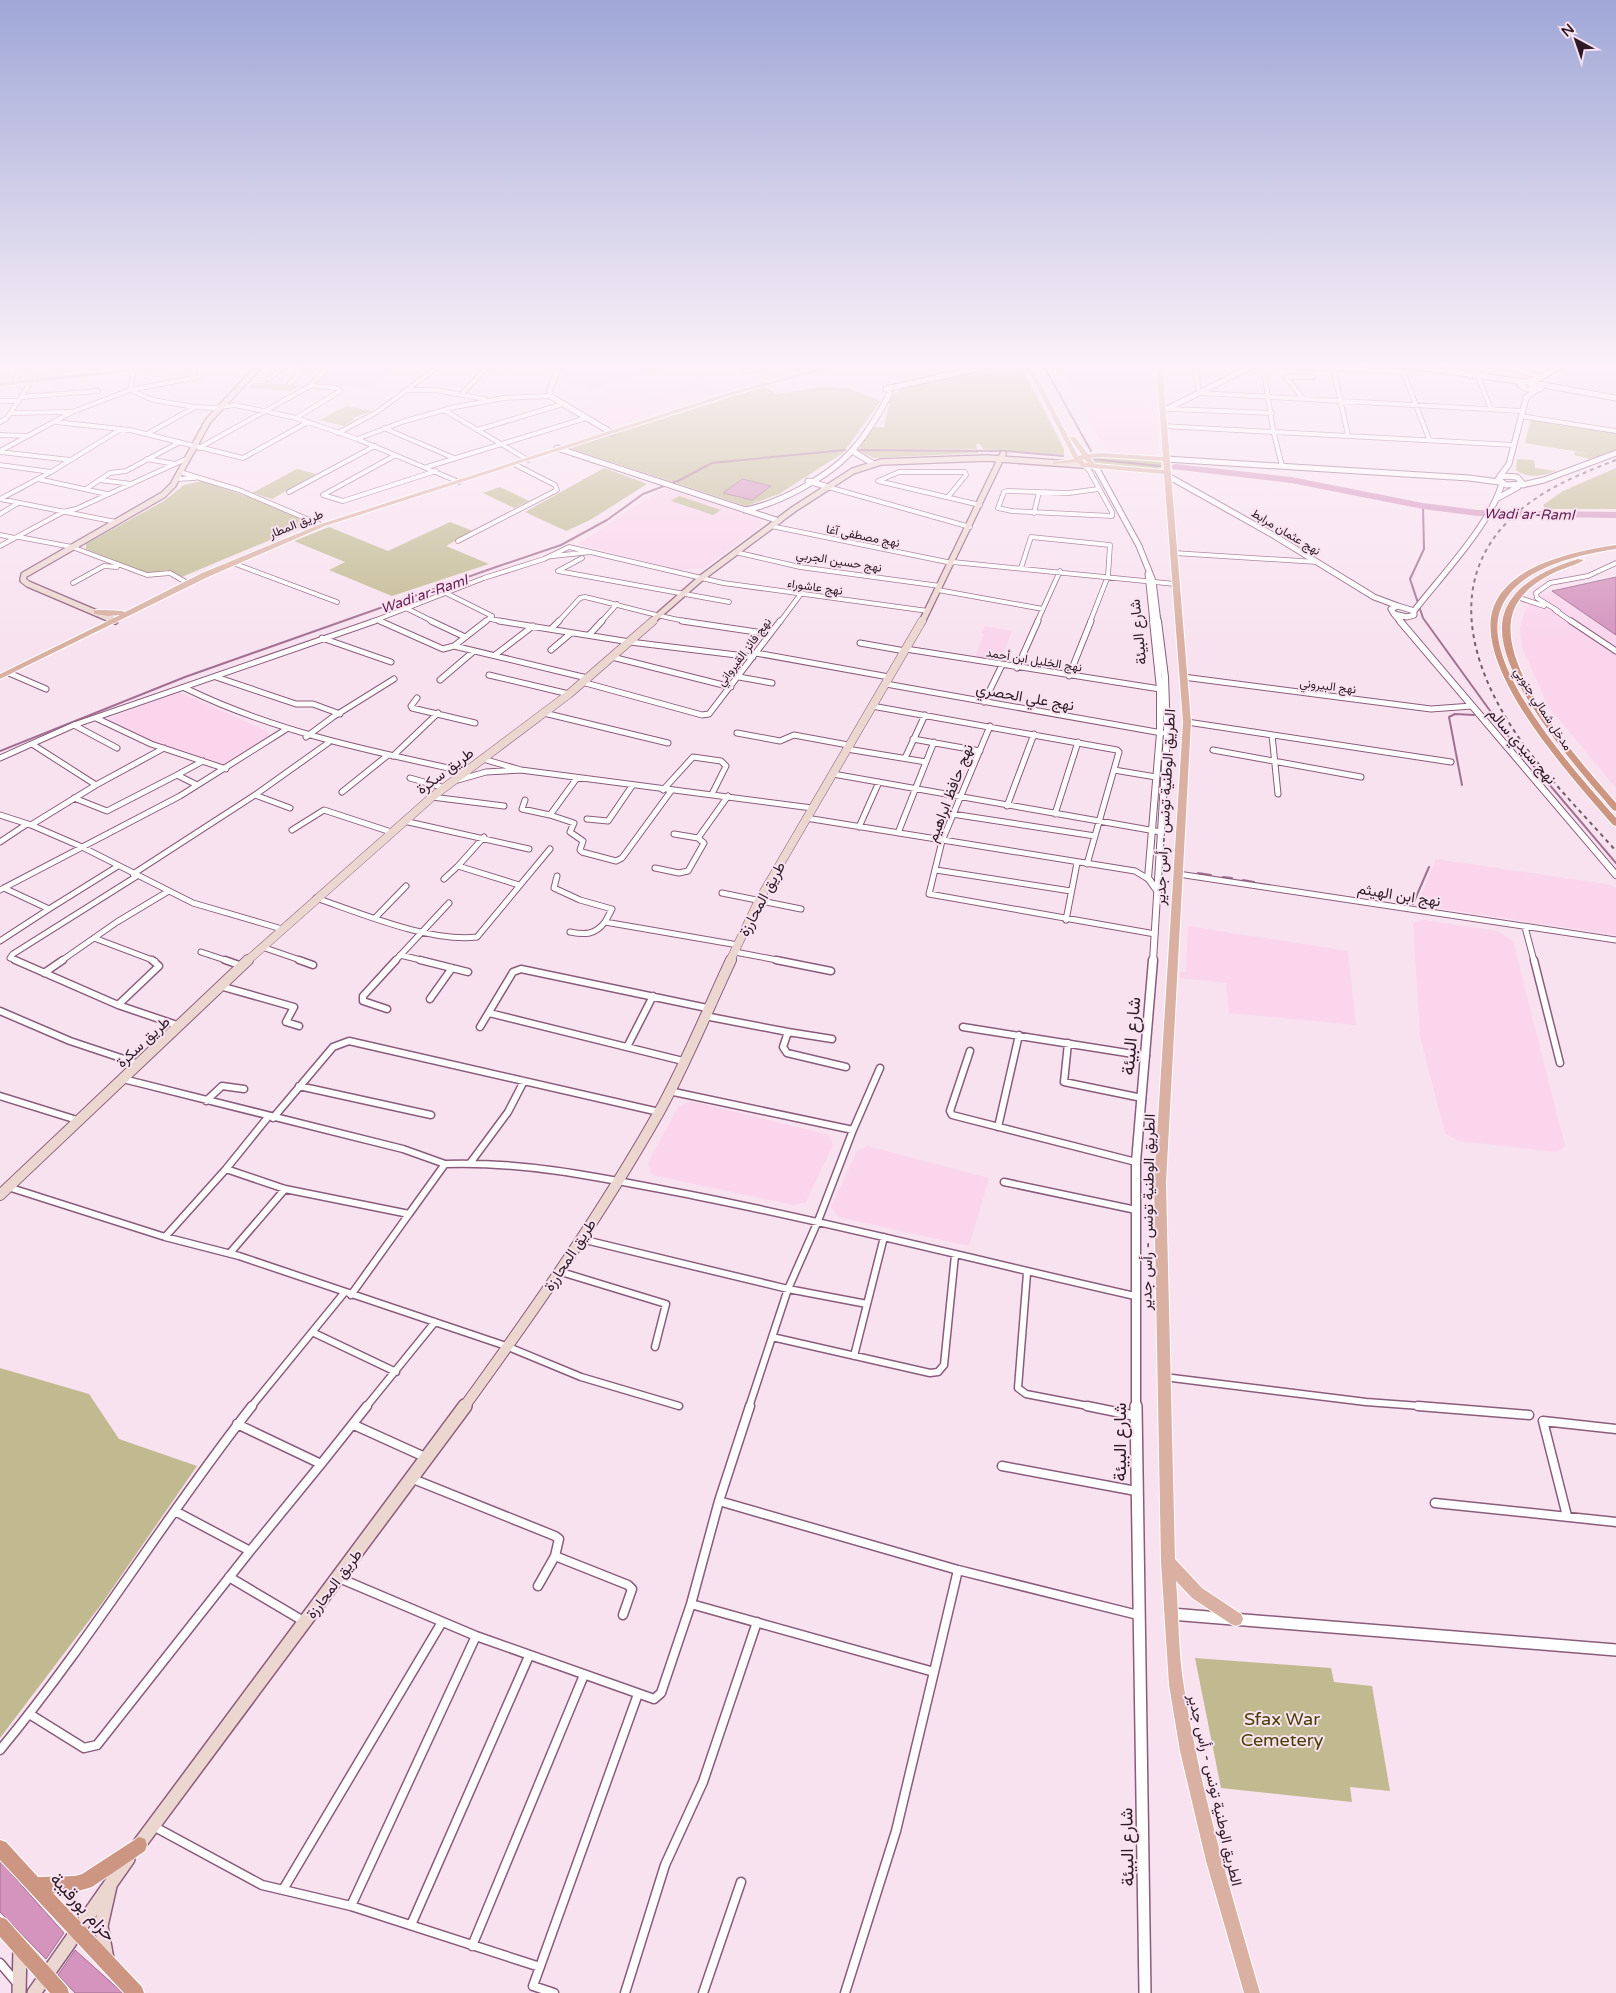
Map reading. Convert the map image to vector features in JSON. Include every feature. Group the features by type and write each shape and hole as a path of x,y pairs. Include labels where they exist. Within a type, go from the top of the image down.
{"highway":[{"name":"مدخل شمالي جنوبي","path":"1616,547 1574,554 1549,563 1529,574 1512,587 1503,598 1494,625 1495,641 1503,666 1527,709 1562,759 1616,823"},
{"name":"مدخل شمالي جنوبي","path":"1616,552 1561,566 1537,579 1517,597 1510,610 1506,627 1507,641 1516,667 1550,726 1616,808"},
{"path":"35,1885 75,1884 86,1881 139,1845"},
{"name":"حزام بورقيبة","path":"0,1848 35,1885 75,1935 108,1964 136,1993"},
{"path":"0,1925 20,1949 48,1973 61,1993"}],"main road":[{"name":"طريق المطار","path":"0,675 96,625 110,621 122,612 319,524 536,456"},
{"path":"1003,456 1055,463 1098,456"},
{"path":"1003,456 1081,460 1092,466 1147,471 1168,476"},
{"name":"طريق سكرة","path":"0,1195 262,946 391,832 432,797 569,694 659,617 700,579 735,552 828,487 853,471 872,463 1003,456"},
{"name":"طريق المحارزة","path":"34,1993 111,1881 413,1479 506,1346 561,1272 659,1112 758,900 928,611 1003,456"},
{"path":"1079,456 1081,460"},
{"path":"1080,456 1081,460"},
{"path":"1118,456 1166,459"},
{"name":"الطريق الوطنية تونس - رأس جدير","path":"1166,456 1187,722 1160,1183 1168,1562 1176,1685 1188,1750 1214,1861 1252,1993"},
{"path":"110,621 28,584 23,578 30,570 158,498 168,490 188,458"},
{"name":"طريق المطار","path":"0,675 9,673 188,581 323,525 526,459"},
{"path":"772,525 769,524 766,518 781,518 788,514"},
{"path":"94,613 109,614 122,612"},
{"path":"94,613 97,620 96,625"},
{"path":"1168,1562 1197,1593 1236,1619"},
{"path":"108,1964 101,1926 111,1881"},
{"path":"20,1949 20,1990"}],"street":[{"path":"39,456 70,460"},
{"path":"0,499 77,456"},
{"path":"86,489 112,472 126,471 153,456"},
{"path":"235,456 244,458 248,456"},
{"path":"289,492 356,456"},
{"path":"436,471 342,501 323,495 394,456 427,467 436,471 457,481"},
{"path":"449,456 454,458"},
{"path":"427,467 461,456"},
{"path":"521,456 526,459"},
{"path":"580,456 766,518"},
{"path":"772,525 758,510 788,495 847,456"},
{"path":"861,456 872,463"},
{"path":"1280,456 1282,466"},
{"path":"1411,633 1413,614 1492,510 1498,498 1500,480 1511,456"},
{"path":"1498,498 1520,485 1554,476 1608,456"},
{"path":"0,546 63,512 76,509 188,458"},
{"path":"147,459 174,464"},
{"path":"1166,459 1500,480 1520,485"},
{"path":"1081,460 1089,470 1112,512 1112,516 1005,511 998,507 1005,491 1069,493 1098,489"},
{"path":"458,541 557,490 555,484 514,464"},
{"path":"1509,464 1517,477 1522,480 1520,485"},
{"path":"0,465 51,472"},
{"name":"شارع البيئة","path":"1092,466 1103,479 1137,543 1150,578 1165,677 1158,888 1136,1162 1136,1491 1145,1993"},
{"path":"180,472 239,490 319,524"},
{"path":"948,497 966,475 965,472 899,472 878,481 980,505"},
{"name":"نهج عثمان مرابط","path":"1168,476 1273,534 1367,593 1393,612"},
{"path":"1500,480 1517,477 1554,476"},
{"path":"176,479 200,478"},
{"path":"38,479 108,494"},
{"path":"99,480 132,484"},
{"path":"808,482 970,527"},
{"path":"1034,513 1039,492"},
{"path":"0,499 116,522"},
{"path":"0,514 18,503"},
{"path":"739,509 763,506"},
{"name":"نهج مصطفى آغا","path":"772,525 952,562 1150,578 1176,584"},
{"path":"0,535 72,547 152,576"},
{"path":"1021,568 1029,539 1034,537 1108,544 1108,576 1069,676"},
{"name":"نهج عاشوراء","path":"549,557 569,547 597,552 700,579 800,595 928,611"},
{"path":"0,758 74,726 216,678 322,638 408,610 484,578 549,557 597,552"},
{"name":"نهج حسين الجربي","path":"735,552 800,567 939,588 1043,609"},
{"path":"1174,553 1317,562"},
{"path":"582,558 558,570 730,602"},
{"path":"233,563 337,602"},
{"path":"1616,563 1588,576 1550,583 1536,593 1537,598 1616,651"},
{"path":"73,582 108,565 141,577 170,573 188,581"},
{"path":"1017,668 1060,572"},
{"name":"شارع البيئة","path":"1148,878 1156,777 1164,733 1150,578"},
{"name":"نهج عثمان مرابط","path":"1367,593 1400,606 1413,614"},
{"path":"379,620 443,649 454,646 490,619 491,614 448,594"},
{"path":"1413,614 1403,617 1393,612 1393,608 1417,601 1428,594"},
{"name":"نهج فائز القيرواني","path":"585,680 702,715 708,714 739,677 800,595"},
{"path":"551,629 582,597 650,612 659,617 770,634"},
{"path":"1517,597 1558,611"},
{"path":"589,635 617,604"},
{"path":"408,610 465,637"},
{"name":"نهج سيدي سالم","path":"1393,612 1616,875"},
{"name":"نهج علي الحصري","path":"490,619 630,642 755,655 984,702 1164,733"},
{"path":"495,655 533,626"},
{"path":"551,650 571,633"},
{"path":"322,638 391,662"},
{"name":"نهج الخليل ابن أحمد","path":"860,643 1160,689"},
{"path":"454,646 495,655 585,680"},
{"path":"440,680 474,650"},
{"path":"612,657 731,687"},
{"path":"984,702 1002,665"},
{"path":"9,673 46,689"},
{"path":"488,675 569,694"},
{"path":"739,677 772,683"},
{"name":"نهج البيروني","path":"1183,677 1431,709 1472,706"},
{"path":"216,678 296,704 313,704 340,714"},
{"path":"306,737 394,679"},
{"path":"185,688 219,704 306,737 467,772"},
{"path":"417,698 411,706 412,708 476,723"},
{"path":"872,706 1117,750 1119,752 1086,864"},
{"path":"342,792 390,755 438,713"},
{"path":"544,713 668,743"},
{"path":"905,758 925,715"},
{"path":"96,718 164,748 226,769"},
{"path":"1187,722 1451,762"},
{"path":"74,726 117,748"},
{"name":"نهج حافظ ابراهيم","path":"990,726 942,841 929,894 936,898 1066,920"},
{"path":"2,889 197,786 285,730"},
{"path":"737,734 780,741 794,735 926,762"},
{"path":"1007,806 1034,734"},
{"path":"1272,735 1278,794"},
{"path":"913,738 980,751"},
{"path":"898,833 934,742"},
{"path":"1055,814 1078,742"},
{"path":"180,1026 118,1005 44,972 11,960 11,956 255,795 328,743"},
{"path":"32,744 96,785"},
{"path":"0,842 96,785 164,748"},
{"path":"1213,750 1361,777"},
{"path":"663,790 690,759 696,757 721,761 726,766 712,794"},
{"path":"483,759 521,770 812,808"},
{"path":"74,798 107,811 203,761"},
{"path":"456,780 486,772 521,770"},
{"path":"1114,770 1156,777"},
{"path":"832,774 1161,832"},
{"path":"177,775 197,786"},
{"path":"410,778 445,788"},
{"path":"550,815 577,778"},
{"path":"859,827 879,782"},
{"path":"586,819 608,821 632,786"},
{"path":"526,800 522,808 574,823 570,832 583,841 580,850 582,852 616,861 622,858 671,791"},
{"path":"255,795 290,808"},
{"path":"698,838 728,796"},
{"path":"432,797 459,802 485,802 504,806"},
{"path":"292,830 316,813 324,810 391,832"},
{"path":"952,814 1095,836"},
{"path":"0,815 29,824 82,847 167,892 193,903 282,929"},
{"path":"806,818 1135,871 1148,878 1158,888"},
{"path":"404,821 529,848"},
{"path":"655,868 679,874 688,871 704,843 698,838 674,834"},
{"path":"444,879 484,837"},
{"path":"316,898 375,918 423,931 469,939 477,937 519,884 550,849"},
{"path":"1077,863 1066,920 1155,934"},
{"path":"0,941 118,866"},
{"path":"458,866 519,884"},
{"path":"936,870 1071,891"},
{"name":"نهج ابن الهيثم","path":"1178,874 1616,940"},
{"path":"557,876 554,888 586,902 612,909 599,930 591,935 570,932"},
{"path":"375,918 406,886"},
{"path":"2,889 49,909"},
{"path":"44,972 167,892"},
{"path":"722,893 801,909"},
{"path":"388,1009 372,1005 362,999 449,903"},
{"path":"605,922 736,948 831,971"},
{"path":"1525,927 1560,1064"},
{"path":"94,938 155,961 159,966 118,1005"},
{"path":"262,946 313,965"},
{"path":"201,952 242,966"},
{"path":"400,955 468,972"},
{"path":"430,999 452,968"},
{"path":"480,1027 513,972 521,969 653,996 705,1012 788,1032 832,1039"},
{"path":"220,986 294,1008 286,1022 299,1026"},
{"path":"627,1047 653,996"},
{"path":"0,1011 70,1041 139,1064"},
{"path":"489,1012 683,1061"},
{"path":"963,1027 1146,1056"},
{"path":"788,1032 783,1047 787,1053 846,1067"},
{"path":"998,1127 1019,1035"},
{"path":"165,1237 333,1047 349,1041 659,1112"},
{"path":"1068,1043 1064,1082 1142,1098"},
{"path":"970,1051 950,1111 958,1117 1136,1162"},
{"path":"339,1578 476,1636 529,1656 654,1699 660,1696 691,1604 719,1501 788,1289 818,1221 853,1130 880,1068"},
{"path":"123,1079 270,1118 402,1148 445,1164 471,1162 528,1165 618,1181 818,1221 1027,1273 1135,1296"},
{"path":"471,1162 508,1112 524,1082"},
{"path":"206,1101 216,1088 227,1084 244,1089"},
{"path":"299,1086 431,1115"},
{"path":"669,1092 853,1130"},
{"path":"0,1096 77,1120"},
{"path":"0,1750 31,1714 106,1613 174,1512 238,1424 312,1332 348,1294 445,1164"},
{"path":"226,1169 286,1189 409,1214"},
{"path":"1004,1182 1136,1210"},
{"path":"8,1187 165,1237 230,1253 506,1346 581,1377 679,1406"},
{"path":"230,1253 286,1189"},
{"path":"854,1356 884,1237"},
{"path":"581,1239 788,1289 867,1304"},
{"path":"772,1336 930,1374 938,1372 944,1365 955,1255"},
{"path":"561,1272 666,1304 666,1311 655,1347"},
{"path":"1027,1273 1018,1388 1026,1394 1136,1416"},
{"path":"31,1714 84,1748 97,1745 229,1577 354,1425 435,1322"},
{"path":"312,1332 396,1372"},
{"path":"1164,1376 1366,1402 1529,1416"},
{"path":"1567,1516 1543,1421 1616,1429"},
{"path":"238,1424 321,1464"},
{"path":"354,1425 427,1458"},
{"path":"1002,1466 1136,1491"},
{"path":"413,1479 559,1539 555,1556 538,1586"},
{"path":"719,1501 958,1570 1138,1615"},
{"path":"1435,1503 1616,1522"},
{"path":"174,1512 250,1551"},
{"path":"555,1556 628,1585 632,1593 623,1615"},
{"path":"845,1993 896,1831 958,1570"},
{"path":"229,1577 306,1622"},
{"path":"691,1604 934,1672"},
{"path":"1171,1614 1616,1650"},
{"path":"284,1888 442,1622"},
{"path":"625,1993 665,1865 703,1782 757,1622"},
{"path":"351,1906 476,1636"},
{"path":"411,1925 529,1656"},
{"path":"472,1946 584,1675"},
{"path":"554,1993 532,1989 638,1694"},
{"path":"153,1826 262,1885 284,1888 351,1906 540,1967"},
{"path":"703,1993 741,1882"},
{"path":"0,1963 20,1990"}],"shaded area":[{"path":"742,479 771,486 752,500 723,493"},
{"path":"668,489 760,520 762,526 704,568 679,570 578,544 658,491"},
{"path":"1616,577 1616,635 1552,591"},
{"path":"1552,591 1616,635 1616,788 1548,706 1522,647 1520,628 1524,613 1533,599"},
{"path":"985,626 1012,631 1000,661 975,657 984,634 981,633"},
{"path":"179,692 267,731 268,739 232,762 222,764 153,743 108,722 109,718"},
{"path":"1436,859 1612,885 1616,889 1616,935 1417,905"},
{"path":"1424,920 1498,931 1513,941 1565,1146 1557,1152 1458,1141 1445,1133 1420,1036 1413,923"},
{"path":"1188,926 1348,951 1356,1025 1229,1013 1226,983 1180,978 1180,972 1186,972"},
{"path":"690,1101 829,1135 833,1145 806,1202 794,1205 652,1175 648,1163 678,1107"},
{"path":"867,1146 989,1178 969,1246 838,1217 831,1207 857,1151"},
{"path":"0,1861 64,1933 46,1959 0,1912"},
{"path":"75,1950 123,1993 75,1993 58,1975"}],"green space":[{"path":"593,456 838,456 779,494 746,506"},
{"path":"870,456 915,456 874,458"},
{"path":"1578,456 1599,456 1590,459"},
{"path":"1091,457 1154,460 1162,463 1161,468 1156,469 1095,463 1090,460"},
{"path":"1517,459 1534,460 1535,468 1556,471 1541,475 1525,475 1516,470"},
{"path":"604,468 647,484 590,520 566,531 525,512"},
{"path":"1616,468 1616,509 1545,509 1543,505 1563,491"},
{"path":"297,469 316,474 272,499 252,493"},
{"path":"202,481 254,499 308,522 306,525 179,578 167,570 148,575 86,549 86,544 164,501 184,485"},
{"path":"500,487 529,501 514,508 483,493"},
{"path":"679,496 721,510 713,515 671,501"},
{"path":"450,522 473,531 446,546 489,564 392,596 329,570 345,562 294,541 329,527 388,551"},
{"path":"0,1368 89,1394 119,1439 197,1466 103,1602 0,1738"},
{"name":"Sfax War Cemetery","path":"1195,1658 1331,1668 1334,1682 1372,1686 1390,1791 1350,1787 1352,1802 1221,1788"}],"waterway":[{"name":"Wadi ar-Raml","path":"0,751 185,677 561,545 607,520 643,494 680,480 712,463 784,456"},
{"name":"Wadi ar-Raml","path":"1091,459 1160,466"},
{"name":"Wadi ar-Raml","path":"1175,467 1291,480 1423,506 1477,513 1616,515"},
{"path":"1423,506 1424,549 1410,579 1423,618 1509,737 1616,863"},
{"path":"1462,785 1449,717 1455,714 1474,715"},
{"path":"1413,904 1429,867"},
{"path":"1198,873 1211,875"},
{"path":"1223,877 1232,878"},
{"path":"1243,880 1254,882"}],"railway":[{"path":"1616,460 1549,490 1528,504 1500,530 1482,559 1473,589 1472,620 1477,652 1488,684 1504,715 1546,773 1616,851"}]}
